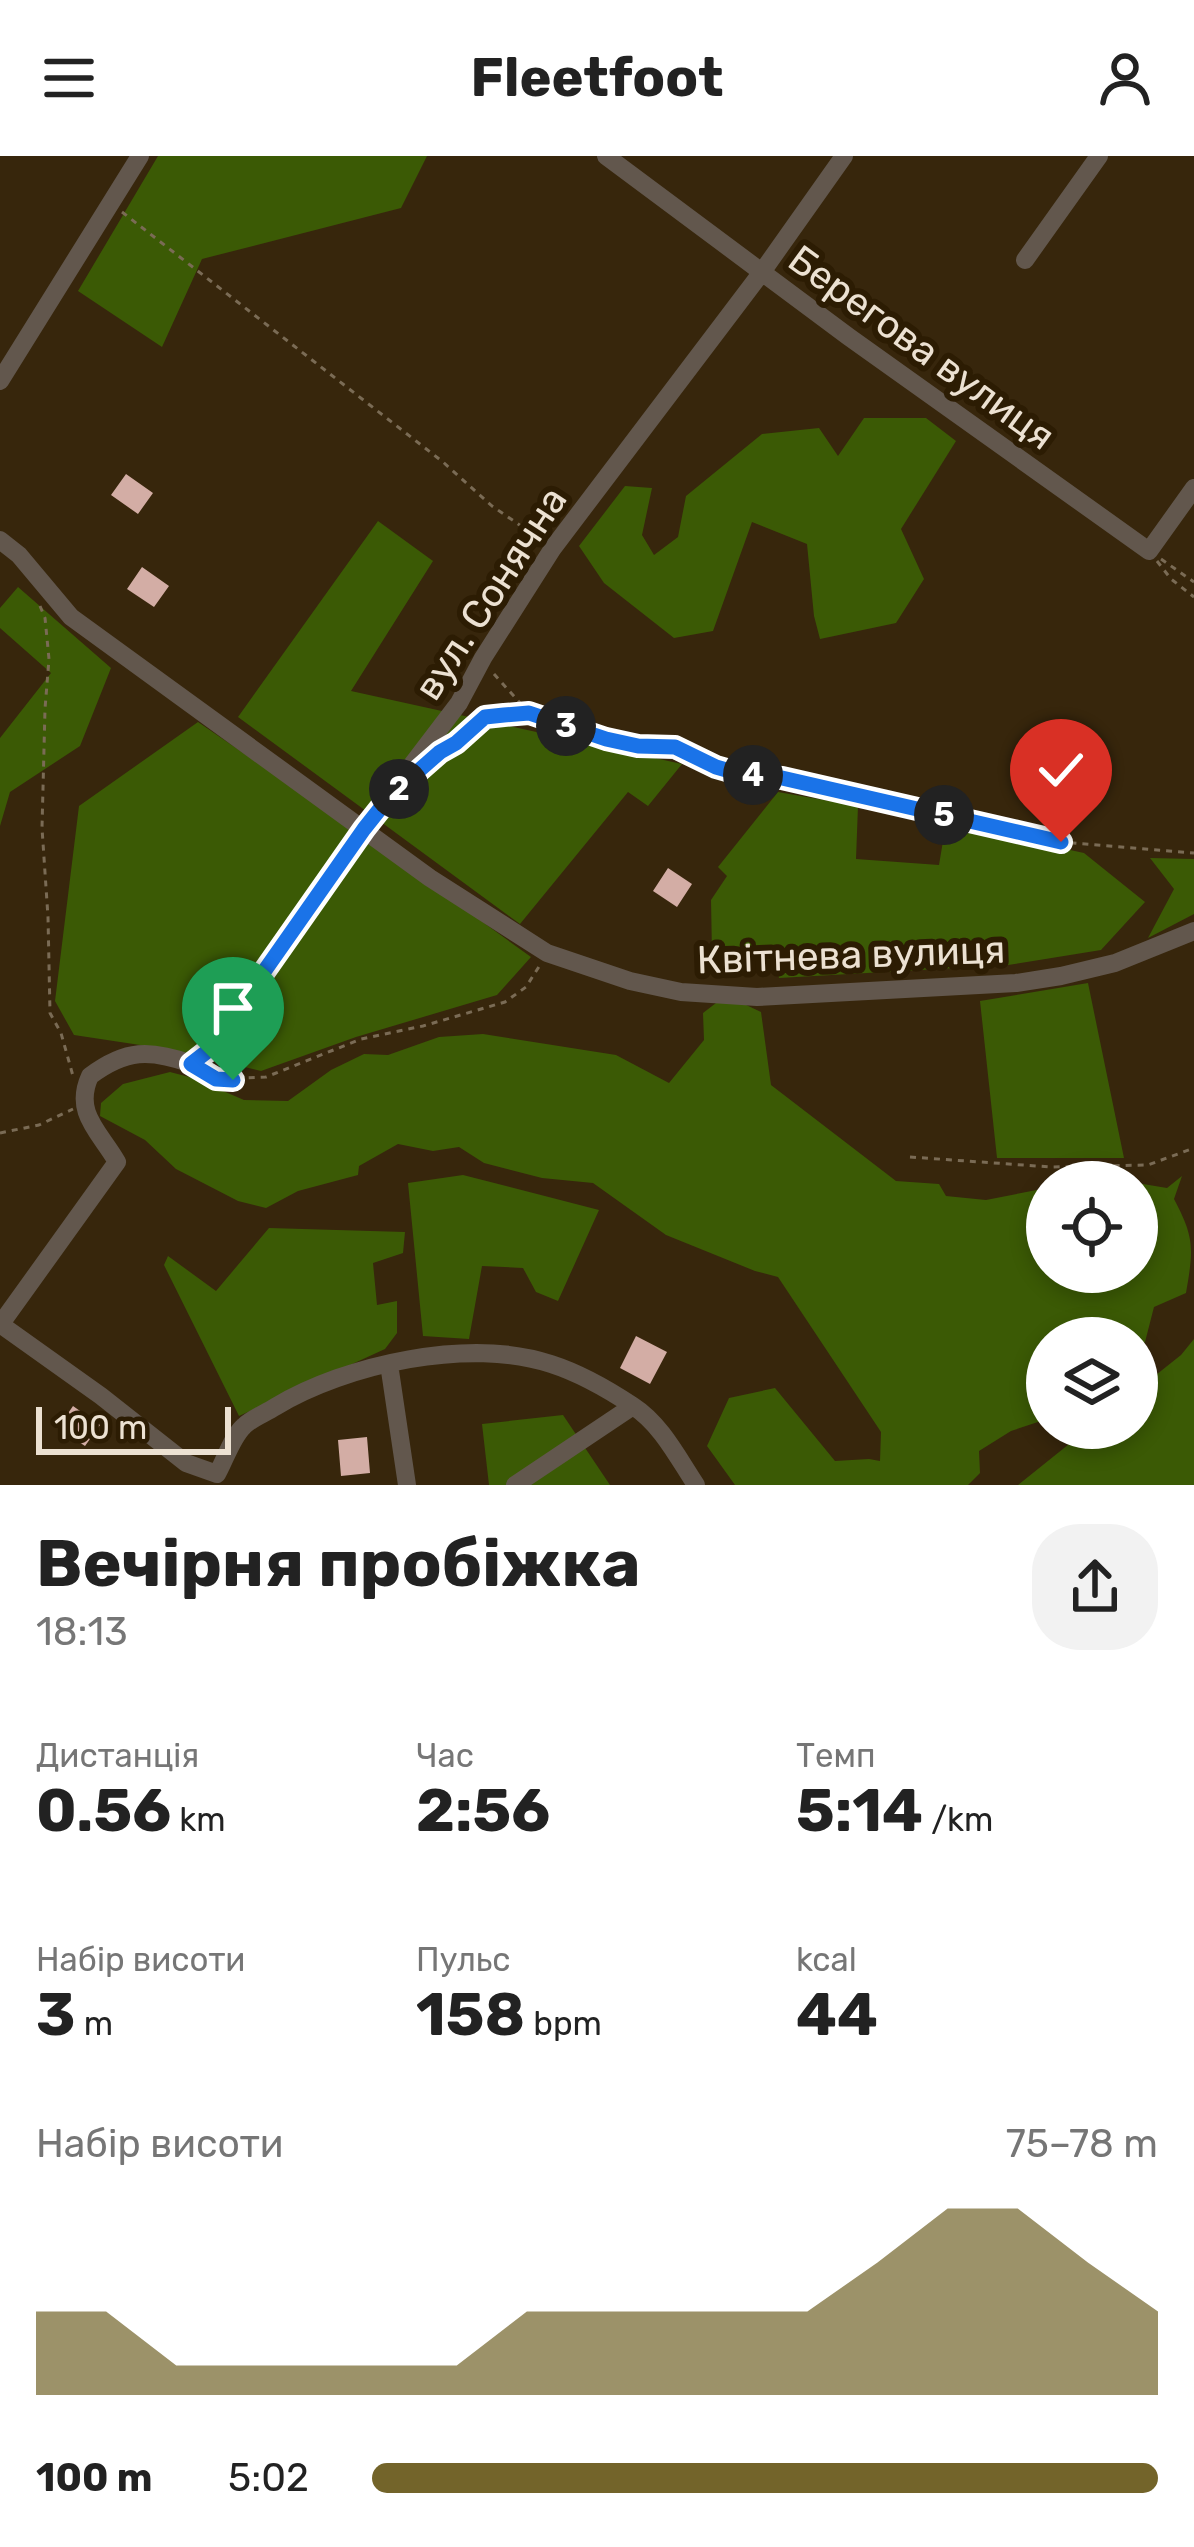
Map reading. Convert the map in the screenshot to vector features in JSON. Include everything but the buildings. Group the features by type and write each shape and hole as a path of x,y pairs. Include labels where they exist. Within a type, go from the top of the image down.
{"street":[{"path":"0,381 140,156"},
{"name":"Берегова вулиця","path":"606,156 849,337 1149,550"},
{"name":"вул. Сонячна","path":"191,1064 209,1050 459,703 554,548 844,156"},
{"path":"1025,260 1099,156"},
{"path":"1149,550 1194,488"},
{"name":"Квітнева вулиця","path":"0,540 19,555 71,617 430,878 547,953 659,988 757,997 1016,983 1115,963 1194,932"},
{"path":"191,1064 144,1053 117,1059 90,1076 83,1098 86,1112 117,1162 0,1324 186,1463 218,1480 242,1427 304,1390 348,1372 472,1354 552,1364 633,1406 650,1419 696,1485"},
{"path":"389,1364 407,1485"},
{"path":"515,1485 633,1406"}],"path":[{"path":"111,204 443,462 492,506 554,548"},
{"path":"1149,550 1194,582"},
{"path":"1149,550 1171,579 1194,597"},
{"path":"0,1133 55,1120 83,1098 50,1013 42,828 50,659 45,618 36,597"},
{"path":"489,650 495,676 529,713"},
{"path":"440,752 485,717 529,713 606,739 675,747 744,775 782,778 1061,842 1194,853"},
{"path":"191,1064 216,1079 266,1077 361,1040 505,1001 526,987 547,953"},
{"path":"910,1157 1051,1167 1148,1165 1194,1148"}],"green space":[{"path":"158,156 427,156 401,208 202,259 162,347 78,291"},
{"path":"864,418 926,418 956,441 901,529 924,579 896,623 820,639 807,544 752,522 713,631 674,638 604,583 579,546 625,486 652,488 642,535 654,555 678,537 686,496 762,434 819,428 838,456"},
{"path":"378,521 433,561 351,691 682,764 648,806 628,792 520,924 238,717"},
{"path":"18,587 111,668 80,746 10,792 0,826 0,738 51,673 0,628 0,608"},
{"path":"198,722 531,957 497,995 261,1071 173,1050 74,1035 55,1001 79,806"},
{"path":"778,792 858,806 856,859 939,865 946,823 1084,853 1145,902 1101,950 1008,965 779,978 775,961 712,954 711,900 727,876 718,867"},
{"path":"1150,858 1194,859 1194,914 1148,938 1174,889"},
{"path":"1088,983 1124,1158 997,1158 980,1001"},
{"path":"716,1003 742,1003 761,1012 771,1085 896,1181 939,1184 946,1196 986,1200 1026,1192 1026,1293 1158,1293 1158,1186 1167,1188 1182,1176 1174,1199 1190,1243 1186,1293 1154,1307 1151,1317 1026,1317 1026,1426 979,1451 980,1473 968,1485 735,1485 707,1446 729,1398 775,1388 835,1461 880,1461 881,1432 778,1277 666,1235 593,1183 542,1178 484,1163 459,1147 433,1151 398,1144 359,1166 358,1175 298,1191 266,1208 238,1201 176,1169 145,1140 100,1116 101,1103 123,1084 170,1072 244,1100 288,1101 331,1070 364,1054 388,1055 439,1037 483,1034 616,1055 669,1083 704,1040 703,1013"},
{"path":"463,1175 599,1210 558,1301 536,1292 523,1268 482,1266 469,1339 423,1336 408,1183"},
{"path":"269,1228 405,1232 403,1253 373,1263 377,1305 397,1301 397,1333 385,1349 239,1416 164,1265 168,1256 216,1291"},
{"path":"1194,1339 1194,1485 1018,1485 1063,1449 1158,1449 1158,1373"},
{"path":"563,1415 610,1485 489,1485 482,1424"}],"route":[{"path":"233,1080 216,1079 191,1064 209,1050 391,795 485,717 529,713 606,739 675,747 744,775 782,778 1061,842"}]}
